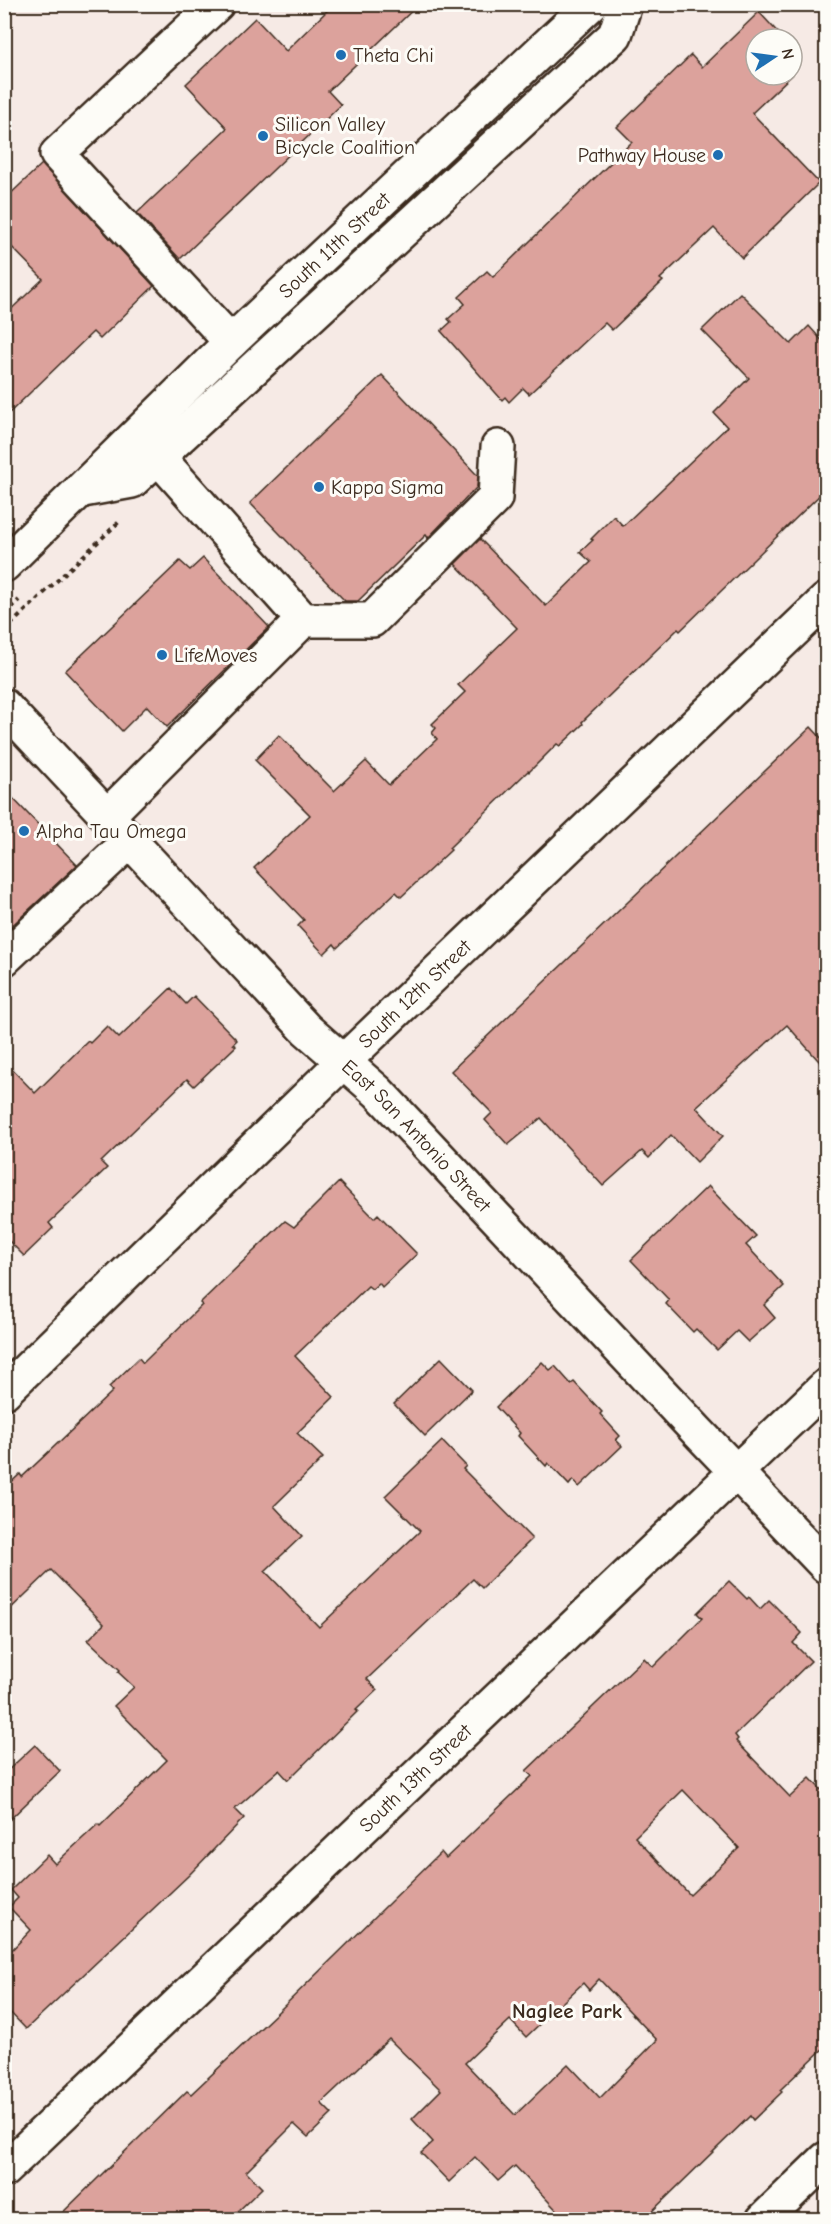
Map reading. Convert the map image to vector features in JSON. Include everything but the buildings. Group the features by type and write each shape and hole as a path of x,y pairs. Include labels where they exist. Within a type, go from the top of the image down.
{"street":[{"path":"217,4 57,154 231,342"},
{"name":"South 11th Street","path":"4,564 83,490 231,342 591,4"},
{"name":"South 11th Street","path":"132,481 615,35 625,4"},
{"path":"107,816 303,620 372,620 495,498 498,447"},
{"path":"158,457 303,620"},
{"path":"83,490 132,481"},
{"name":"South 12th Street","path":"4,1392 343,1062 826,600"},
{"name":"East San Antonio Street","path":"4,706 306,1029 378,1092 826,1566"},
{"path":"4,959 130,841"},
{"name":"South 13th Street","path":"4,2170 826,1386"},
{"path":"763,2220 826,2159"}],"path":[{"path":"4,631 132,510 132,481"},
{"path":"4,614 23,596"}],"place":[{"name":"Theta Chi","path":"341,55"},
{"name":"Silicon Valley Bicycle Coalition","path":"263,136"},
{"name":"Pathway House","path":"718,155"},
{"name":"Kappa Sigma","path":"319,487"},
{"name":"LifeMoves","path":"162,655"},
{"name":"Alpha Tau Omega","path":"24,831"}],"district":[{"name":"Naglee Park","path":"567,2011"}]}
